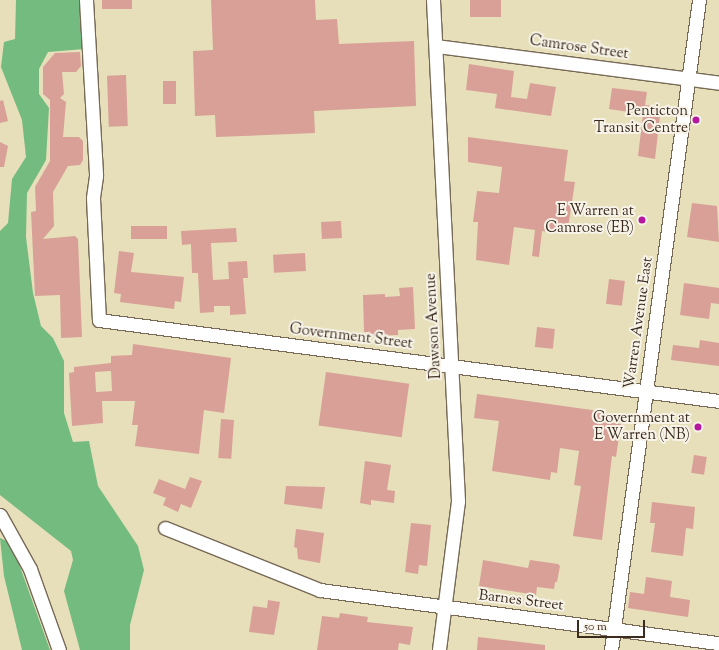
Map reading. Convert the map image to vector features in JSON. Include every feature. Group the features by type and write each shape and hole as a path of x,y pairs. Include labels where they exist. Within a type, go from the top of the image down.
{"street":[{"name":"Government Street","path":"86,0 96,176 93,198 99,320 719,401"},
{"name":"Dawson Avenue","path":"433,0 458,501 439,650"},
{"name":"Warren Avenue East","path":"611,650 699,0"},
{"name":"Camrose Street","path":"436,46 719,83"},
{"path":"0,515 30,569 59,650"},
{"name":"Barnes Street","path":"165,528 320,590 719,643"}],"green space":[{"path":"16,0 82,0 84,49 48,52 39,69 39,94 49,108 46,160 27,193 26,237 33,293 41,326 53,338 64,361 64,413 73,442 89,441 98,486 138,546 144,570 130,625 130,650 80,650 64,591 73,560 71,551 0,495 0,231 8,223 12,179 26,157 22,120 1,67 4,42 15,39"},
{"path":"0,538 9,542 19,564 50,650 22,650 4,576"}],"building":[{"path":"102,0 132,0 132,9 102,9"},
{"path":"211,0 315,0 316,20 337,19 339,44 414,41 416,106 314,111 315,133 216,137 215,115 195,116 193,51 213,50"},
{"path":"470,0 501,0 501,17 470,17"},
{"path":"80,52 81,66 76,72 62,72 64,94 60,98 66,102 63,137 79,137 83,141 83,160 80,165 68,166 53,192 54,226 43,239 75,236 78,239 82,337 61,338 60,295 35,296 31,212 36,211 35,187 50,161 50,100 43,94 43,67 55,53"},
{"path":"469,64 514,71 511,97 527,99 530,83 556,87 551,116 495,108 497,94 466,90"},
{"path":"126,75 128,126 109,127 107,76"},
{"path":"163,81 176,81 176,104 163,104"},
{"path":"612,88 647,92 645,105 661,107 655,159 638,156 643,114 609,109"},
{"path":"3,100 8,121 0,123 0,101"},
{"path":"468,137 568,150 564,181 575,182 567,234 542,231 539,257 532,256 535,230 514,227 509,265 476,260 478,222 473,222 477,191 499,193 502,167 468,162"},
{"path":"0,142 8,146 4,167 0,167"},
{"path":"692,203 717,206 719,242 687,237"},
{"path":"341,221 342,238 322,239 321,222"},
{"path":"131,226 167,226 167,239 131,239"},
{"path":"236,228 237,242 211,243 213,280 229,279 228,262 247,261 248,278 243,278 246,314 230,315 230,306 214,306 214,312 200,313 198,273 192,273 191,244 182,245 181,231"},
{"path":"119,251 134,253 131,272 184,277 181,302 175,301 174,309 120,302 121,294 114,293"},
{"path":"305,253 306,271 274,273 273,255"},
{"path":"609,279 625,281 622,306 606,304"},
{"path":"684,283 719,288 719,304 711,303 709,319 680,315"},
{"path":"413,287 415,329 398,330 398,335 369,336 368,332 364,332 363,295 385,294 385,297 400,296 399,288"},
{"path":"537,327 555,329 553,349 535,347"},
{"path":"700,340 719,343 719,366 671,360 673,345 699,348"},
{"path":"133,344 231,358 224,413 204,410 199,454 135,446 138,425 132,425 135,401 102,401 103,423 72,426 69,373 74,372 74,367 111,363 111,356 132,355","holes":["111,371 112,391 96,392 95,372"]},
{"path":"326,372 409,384 402,437 318,425"},
{"path":"477,394 606,412 605,422 621,424 616,457 612,456 602,540 573,536 581,486 574,485 579,451 560,448 557,473 551,472 550,480 492,471 499,421 474,418"},
{"path":"221,419 234,420 231,459 218,458"},
{"path":"694,455 707,457 704,475 691,473"},
{"path":"365,461 391,465 387,490 395,491 394,503 371,500 371,505 360,503"},
{"path":"190,477 202,481 191,508 181,504 178,512 163,505 166,498 153,493 159,479 185,489"},
{"path":"286,486 325,487 322,509 284,504"},
{"path":"652,502 695,507 693,529 686,528 683,556 651,552 655,523 650,523"},
{"path":"411,523 431,525 427,566 419,565 418,574 405,572"},
{"path":"296,529 324,533 320,563 298,559 297,548 294,547"},
{"path":"483,560 528,568 530,560 558,564 560,566 554,589 537,587 536,595 479,586"},
{"path":"646,577 672,581 670,597 690,600 688,617 628,608 630,592 644,594"},
{"path":"268,600 280,602 274,635 249,632 253,606 267,608"},
{"path":"340,613 368,617 367,622 413,627 410,645 399,643 398,650 317,650 322,616 339,618"},
{"path":"478,637 545,645 545,650 477,650"}],"place":[{"name":"Penticton Transit Centre","path":"696,120"},
{"name":"E Warren at Camrose (EB)","path":"642,220"},
{"name":"Government at E Warren (NB)","path":"698,427"}]}
